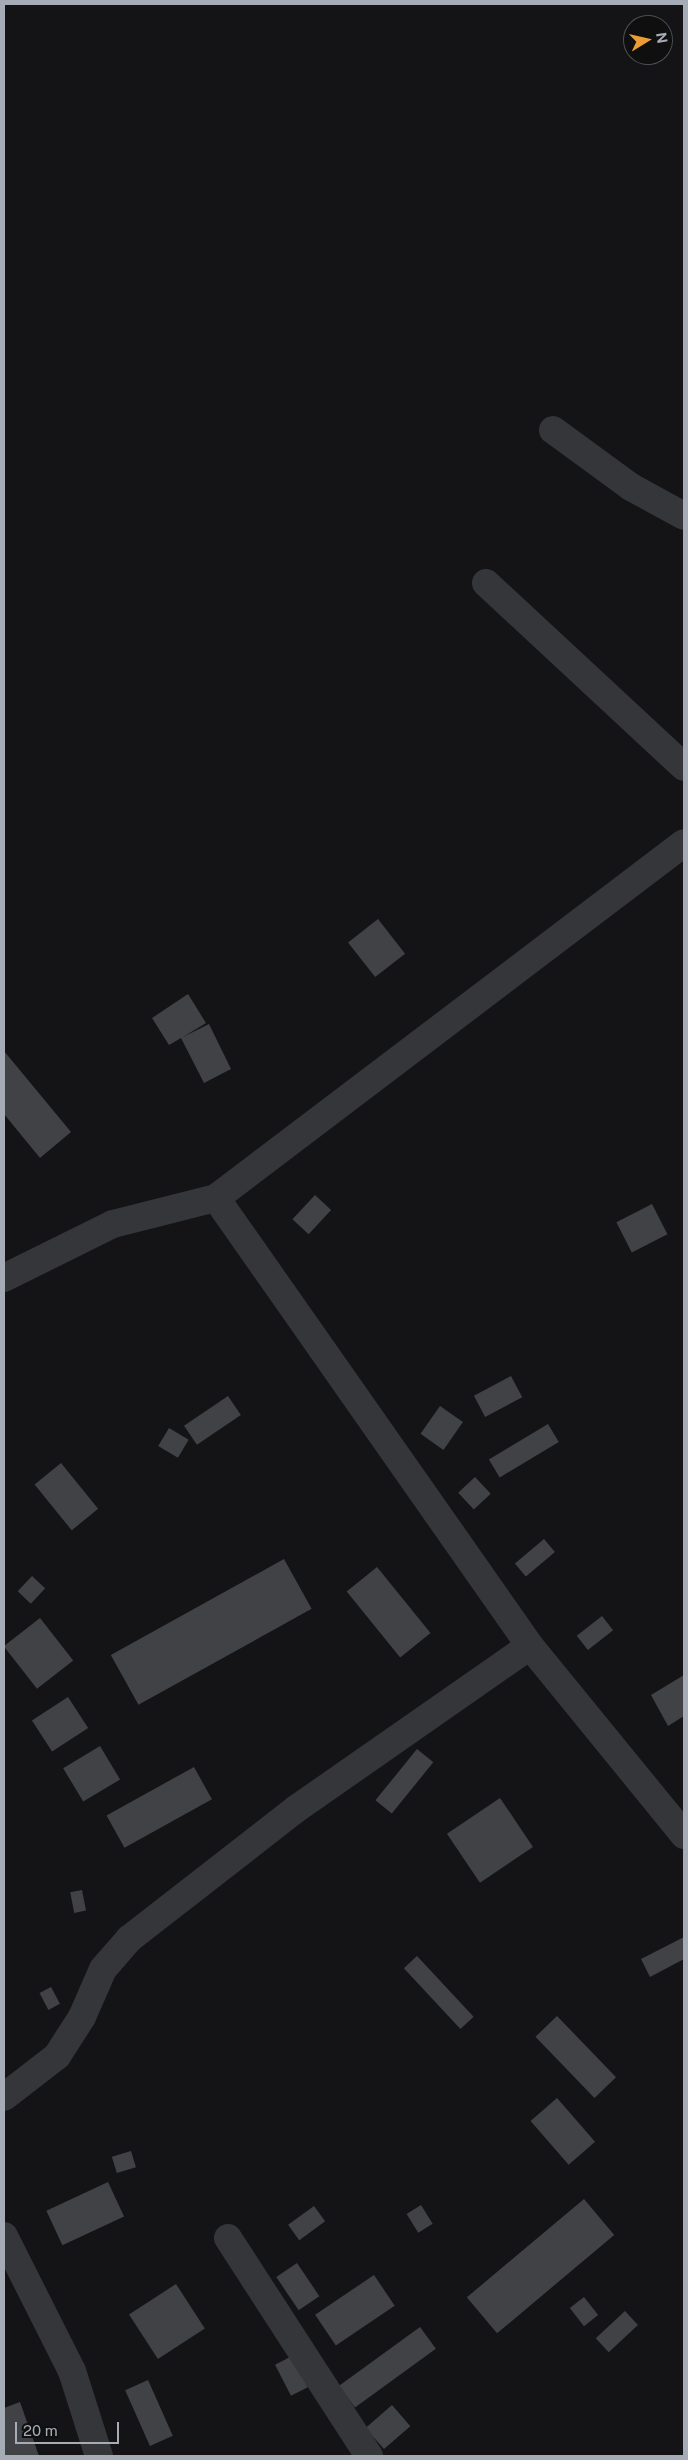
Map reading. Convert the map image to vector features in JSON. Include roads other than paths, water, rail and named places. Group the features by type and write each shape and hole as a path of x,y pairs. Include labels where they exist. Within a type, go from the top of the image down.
{"street":[{"path":"553,430 632,487 684,516"},
{"path":"486,583 684,767"},
{"path":"4,1278 113,1224 216,1198 684,843"},
{"path":"216,1198 530,1646 684,1835"},
{"path":"4,2097 57,2056 82,2017 103,1968 129,1939 296,1809 530,1646"},
{"path":"4,2236 72,2372 99,2456"},
{"path":"228,2238 369,2456"}]}
